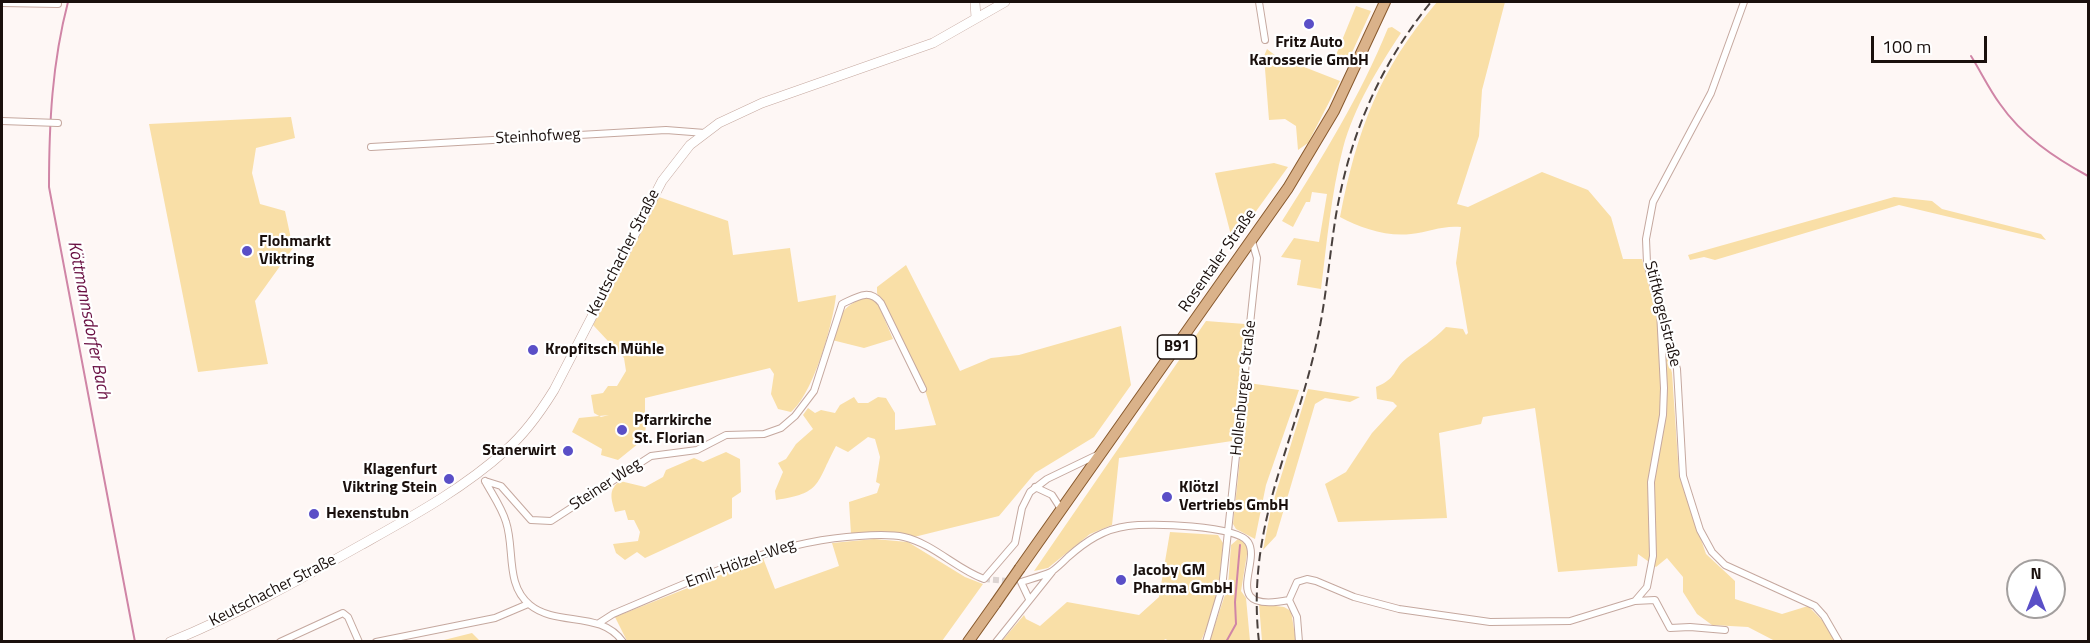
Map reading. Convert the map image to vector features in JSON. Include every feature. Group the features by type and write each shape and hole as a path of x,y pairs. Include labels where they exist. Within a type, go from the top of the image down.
{"main road":[{"path":"975,2 975,18"},
{"name":"Keutschacher Straße","path":"170,642 187,638 313,572 482,477 542,409 662,181 676,160 705,132 762,103 933,43 1005,2"},
{"name":"Rosentaler Straße","path":"968,642 1252,241 1329,121 1385,2"}],"street":[{"path":"1259,2 1265,40"},
{"name":"Stiftkogelstraße","path":"1744,2 1711,93 1653,202 1646,239 1647,263 1677,369 1683,476 1700,530 1713,552 1725,564 1815,606 1829,622 1839,642"},
{"path":"2,3 58,4"},
{"path":"2,122 58,123"},
{"name":"Steinhofweg","path":"371,147 666,130 705,132"},
{"name":"Hollenburger Straße","path":"1206,642 1222,588 1257,258 1252,241"},
{"name":"Steiner Weg","path":"482,477 501,486 531,520 551,520 651,456 697,450 726,435 764,434 781,428 795,416 814,391 842,304 864,294 876,297 881,303 923,389"},
{"path":"1635,601 1647,587 1653,556 1651,482 1663,415 1659,311"},
{"path":"1035,487 1057,473 1102,453"},
{"path":"482,477 506,519 512,572 517,588 528,604 549,614 599,623 623,642"},
{"path":"1035,487 1052,495 1061,509"},
{"name":"Emil-Hölzel-Weg","path":"599,623 613,614 734,564 782,547 824,538 903,537 930,548 965,573 984,579 1014,543 1022,508 1035,487"},
{"path":"996,642 1052,571 1085,542 1101,533 1127,526 1170,525 1227,532 1242,537 1250,545 1245,583 1247,591 1265,603 1289,600"},
{"path":"1029,599 1021,582 1052,571"},
{"path":"1299,642 1297,617 1289,600 1297,582 1307,579 1354,597 1399,609 1490,622 1570,621 1635,601 1655,600"},
{"path":"1647,587 1670,628 1725,630"},
{"path":"376,642 495,618 528,604"},
{"path":"280,642 291,639 343,613 348,617 359,642"}],"shaded area":[{"path":"1437,2 1505,2 1482,90 1479,136 1457,204 1468,207 1542,172 1588,190 1611,217 1623,259 1642,259 1672,373 1679,475 1706,554 1735,581 1735,599 1782,614 1808,606 1828,626 1834,641 1775,641 1748,627 1712,625 1697,614 1683,592 1683,577 1667,558 1656,567 1638,554 1637,566 1558,572 1535,408 1483,417 1481,424 1439,433 1447,518 1338,522 1325,484 1346,472 1372,433 1397,406 1393,402 1377,399 1376,387 1392,377 1402,362 1446,327 1463,329 1466,335 1468,333 1456,263 1461,227 1402,235 1365,228 1340,217 1354,156 1373,102 1400,52"},
{"path":"1356,6 1371,11 1349,59 1344,65 1339,65 1336,63 1336,55"},
{"path":"1392,27 1401,33 1360,103 1343,148 1332,200 1321,289 1297,285 1301,260 1281,257 1294,238 1319,242 1327,194 1312,192 1310,202 1306,202 1293,227 1282,221 1339,127 1388,28"},
{"path":"1267,49 1276,56 1340,81 1308,143 1298,150 1296,126 1285,119 1269,120 1264,56"},
{"path":"291,117 295,138 256,148 252,173 260,204 285,211 293,248 255,301 268,364 198,372 149,124"},
{"path":"1274,163 1288,167 1233,243 1215,173"},
{"path":"659,197 728,221 733,255 790,248 798,302 836,295 821,358 807,390 791,412 778,409 771,394 774,374 770,368 645,398 645,417 638,412 646,426 644,439 618,460 601,455 602,449 572,432 579,418 599,416 594,413 591,395 603,393 608,386 617,386 626,371 624,358 593,325"},
{"path":"1894,197 1932,201 1942,209 2041,234 2046,240 1899,205 1715,260 1704,257 1690,260 1688,255"},
{"path":"906,265 960,371 991,358 1019,355 1121,326 1131,385 1094,437 1035,473 999,516 914,537 886,533 851,534 849,502 877,493 880,484 876,482 880,457 875,439 868,437 848,452 836,446 820,478 810,490 776,500 775,491 783,472 778,463 786,459 796,444 813,429 803,415 808,408 815,413 821,410 835,413 840,405 854,397 858,403 868,403 878,397 886,398 895,413 895,430 936,425 925,390 877,293 877,287"},
{"path":"865,297 872,297 878,304 893,339 864,348 832,340 842,313 850,305"},
{"path":"1206,321 1245,324 1232,441 1119,458 1112,525 1090,534 1048,568 1034,571"},
{"path":"1248,383 1299,390 1266,485 1255,539 1236,529 1233,524"},
{"path":"1308,389 1360,397 1350,402 1325,398 1315,404 1276,536 1263,550 1271,509"},
{"path":"726,452 740,459 741,492 732,498 732,518 645,558 637,552 625,560 616,553 613,544 638,541 640,532 634,520 628,520 625,510 615,512 612,491 616,484 620,481 645,487 663,477 666,470 694,458 703,462"},
{"path":"1170,532 1218,535 1223,543 1217,593 1201,641 1165,639 1163,642 1001,642 1024,615 1026,619 1040,626 1067,602 1139,615 1159,597"},
{"path":"874,539 908,542 965,577 983,584 942,641 627,641 615,617 763,558 775,589 839,566 832,543"},
{"path":"1238,539 1243,541 1248,548 1241,591 1246,598 1250,641 1209,642 1228,586 1231,545"},
{"path":"1259,604 1284,607 1291,611 1296,641 1262,641"},
{"path":"472,633 480,641 440,641"}],"waterway":[{"name":"Köttmannsdorfer Bach","path":"68,2 58,48 52,94 49,187 135,642"},
{"path":"1971,56 1996,98 2018,126 2051,154 2088,176"},
{"path":"1226,642 1236,624 1235,602 1240,545"}],"tunnel":[{"path":"984,579 1021,582"}],"railway":[{"path":"1259,642 1257,601 1259,562 1265,526 1316,345 1342,185 1359,129 1382,76 1397,50 1431,2"}],"place":[{"name":"Fritz Auto Karosserie GmbH","path":"1309,24"},
{"name":"Flohmarkt Viktring","path":"247,251"},
{"name":"Kropfitsch Mühle","path":"533,350"},
{"name":"Pfarrkirche St. Florian","path":"622,430"},
{"name":"Stanerwirt","path":"568,451"},
{"name":"Klagenfurt Viktring Stein","path":"449,479"},
{"name":"Klötzl Vertriebs GmbH","path":"1167,497"},
{"name":"Hexenstubn","path":"314,514"},
{"name":"Jacoby GM Pharma GmbH","path":"1121,580"}]}
